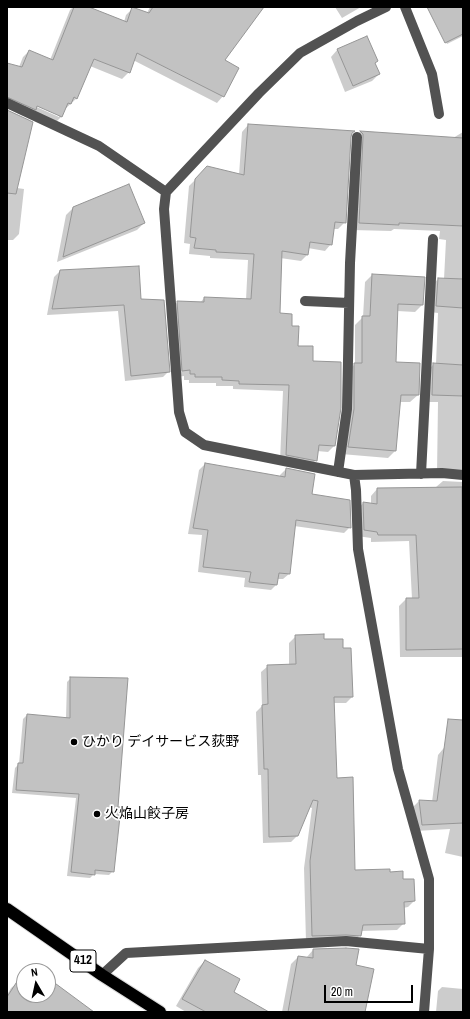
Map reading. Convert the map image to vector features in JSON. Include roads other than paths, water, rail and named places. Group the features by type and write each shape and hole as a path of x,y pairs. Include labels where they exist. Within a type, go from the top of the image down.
{"highway":[{"name":"412","path":"7,909 160,1012"}],"street":[{"path":"386,7 357,21 300,54 259,92 166,192 164,209 179,412 185,432 204,445 354,475 442,473 463,475"},
{"path":"405,7 432,74 439,114"},
{"path":"7,103 99,146 166,192"},
{"path":"338,472 347,409 349,303 357,137"},
{"path":"421,474 433,239"},
{"path":"305,301 349,303"},
{"path":"354,475 358,549 398,769 429,879 430,949 424,1012"},
{"path":"102,974 126,953 346,941 430,949"}],"place":[{"name":"ひかり デイサービス荻野","path":"74,742"},
{"name":"火焔山餃子房","path":"97,814"}]}
